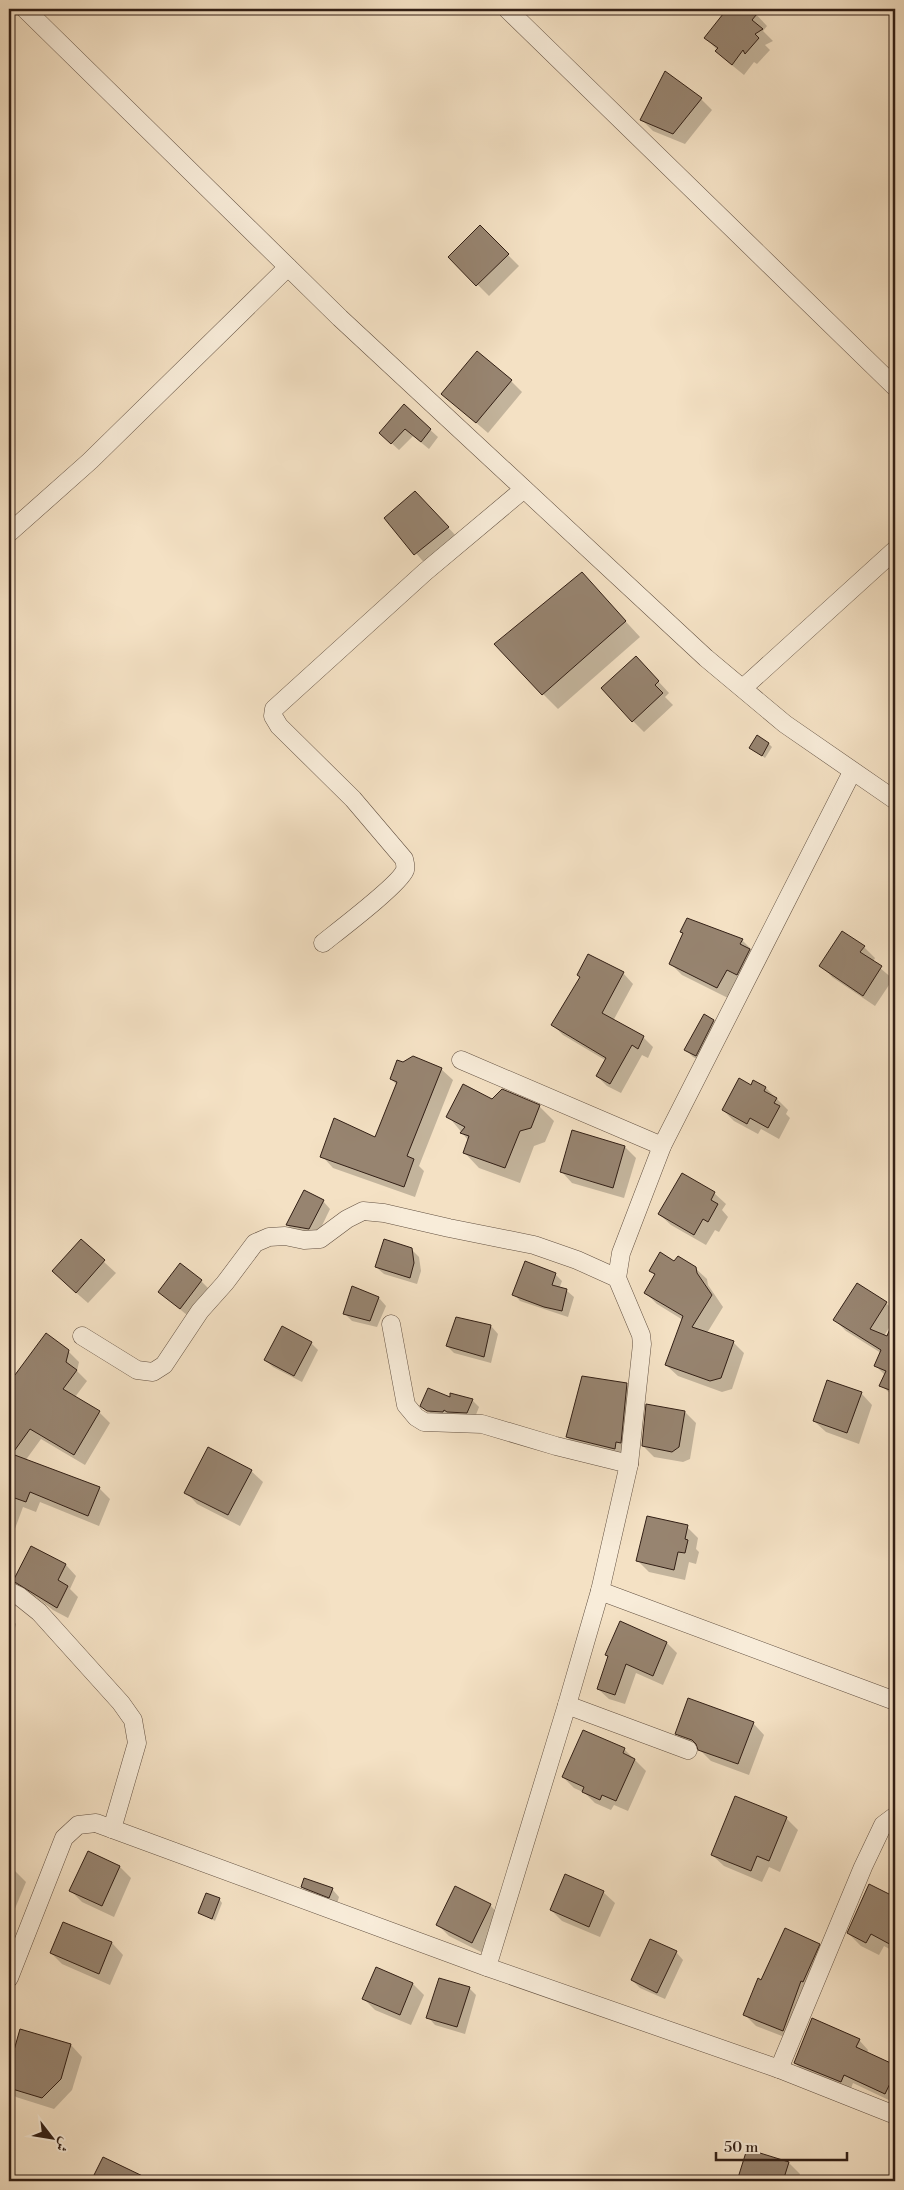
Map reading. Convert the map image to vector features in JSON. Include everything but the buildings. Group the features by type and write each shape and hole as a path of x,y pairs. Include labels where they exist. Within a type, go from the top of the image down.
{"street":[{"path":"25,9 340,318 706,658 784,724 895,800"},
{"path":"508,9 895,387"},
{"path":"9,533 97,454 288,267"},
{"path":"323,943 395,884 405,871 406,865 404,859 353,800 279,726 273,716 274,710 425,572 524,489"},
{"path":"743,688 895,550"},
{"path":"487,1967 600,1591 629,1464 642,1344 641,1335 617,1278 622,1253 662,1146 852,772"},
{"path":"461,1060 662,1146"},
{"path":"82,1336 137,1370 153,1372 164,1365 200,1311 225,1283 255,1243 269,1237 285,1236 304,1240 320,1239 363,1211 384,1213 534,1245 577,1260 617,1278"},
{"path":"391,1324 406,1405 416,1418 424,1422 482,1424 556,1446 629,1464"},
{"path":"9,1591 20,1596 39,1612 121,1703 133,1720 137,1743 112,1829"},
{"path":"600,1591 895,1701"},
{"path":"567,1705 688,1750"},
{"path":"779,2069 862,1867 883,1825 895,1816"},
{"path":"9,1978 16,1940 64,1838 78,1825 96,1823 487,1967 779,2069 895,2115"}]}
